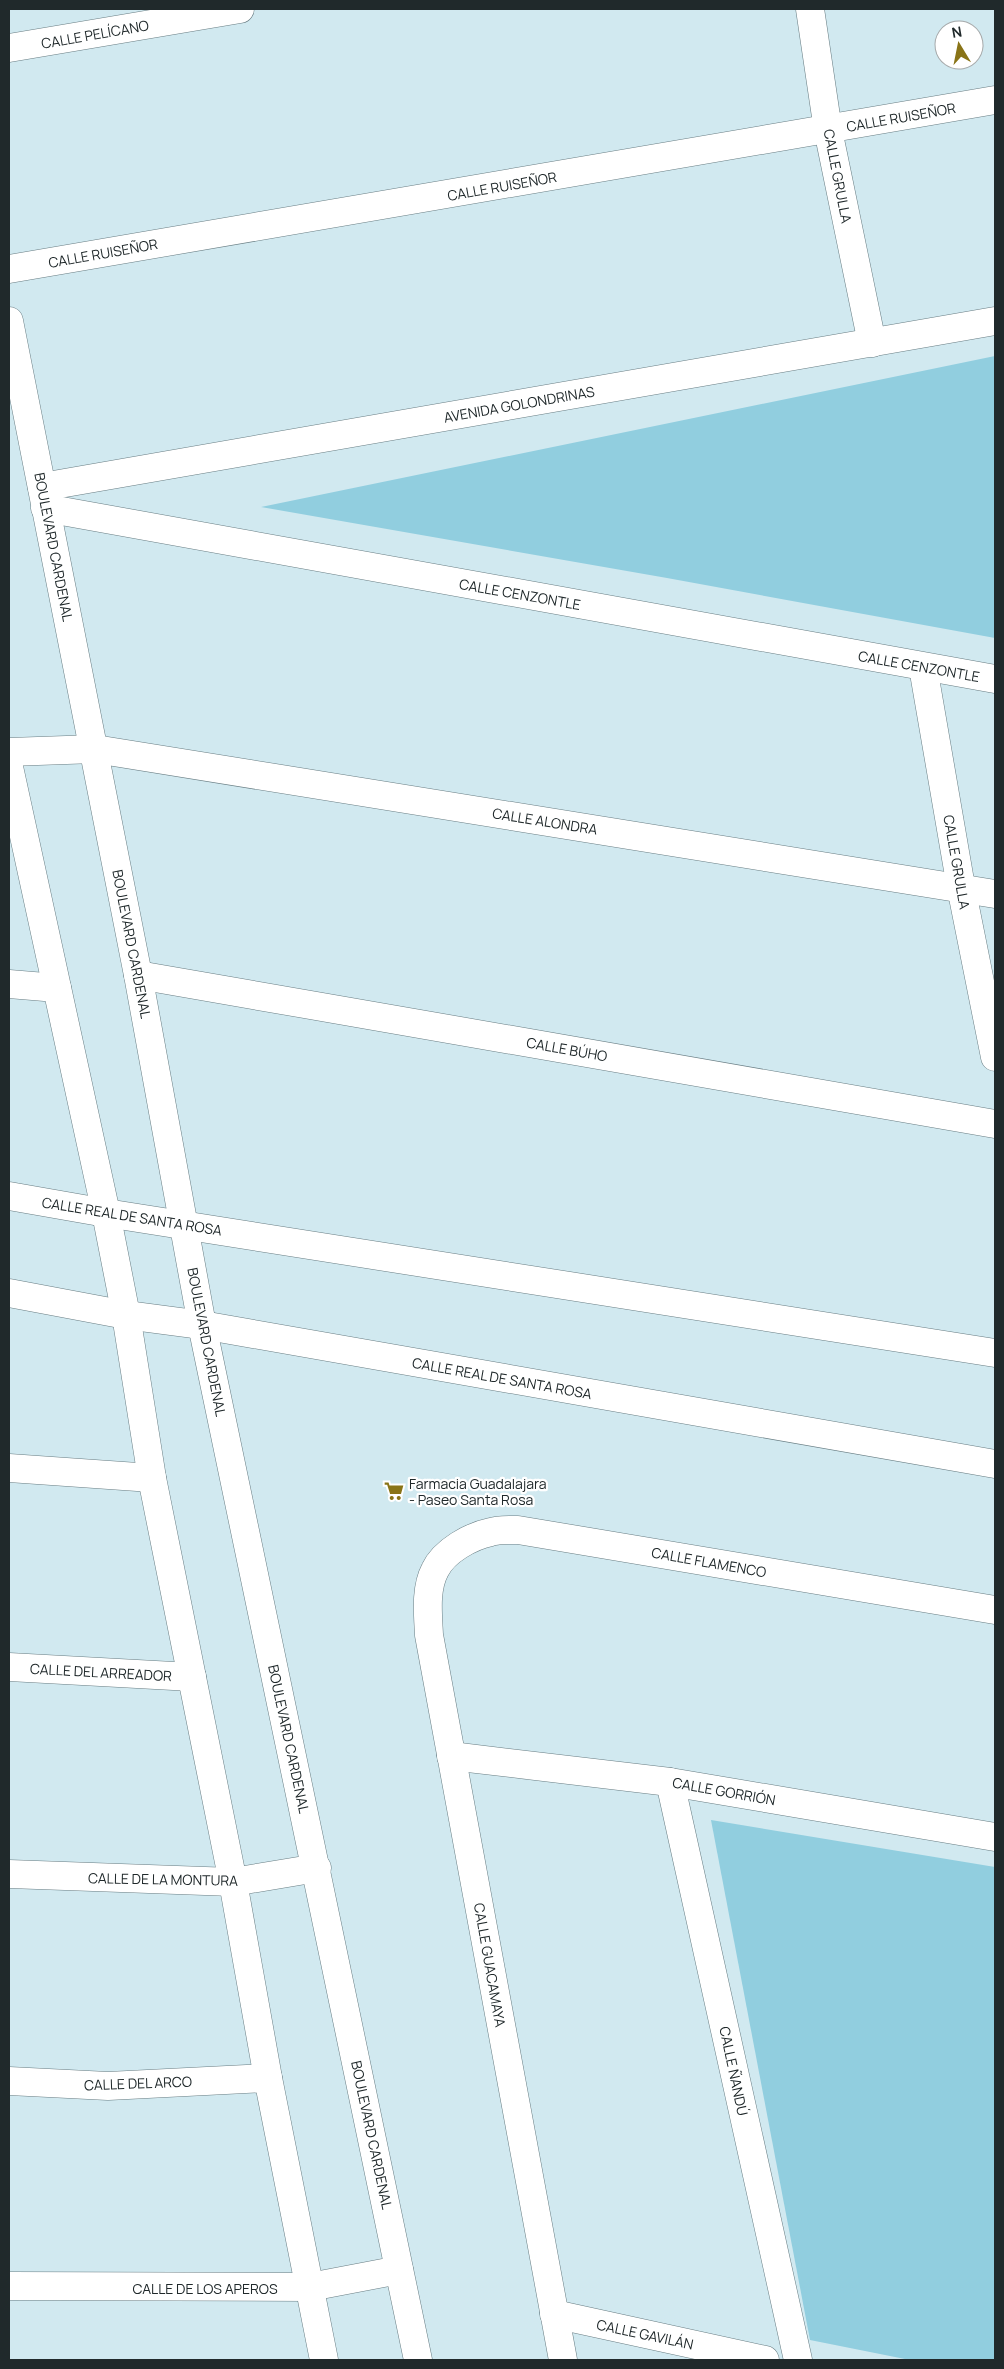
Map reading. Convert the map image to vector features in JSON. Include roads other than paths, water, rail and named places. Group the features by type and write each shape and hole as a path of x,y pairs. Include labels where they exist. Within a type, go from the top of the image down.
{"street":[{"name":"CALLE PELÍCANO","path":"9,48 240,9"},
{"name":"CALLE GRULLA","path":"810,9 828,130 872,342"},
{"name":"CALLE RUISEÑOR","path":"9,269 995,100"},
{"name":"AVENIDA GOLONDRINAS","path":"44,498 872,342 995,321"},
{"name":"BOULEVARD CARDENAL","path":"9,323 95,749 202,1325 317,1868 418,2360"},
{"name":"CALLE CENZONTLE","path":"44,498 923,667 995,679"},
{"name":"CALLE GRULLA","path":"923,667 961,887 995,1057"},
{"name":"CALLE ALONDRA","path":"9,752 95,749 961,887 995,894"},
{"path":"9,767 106,1213 126,1315 152,1478 233,1882 268,2078 324,2360"},
{"name":"CALLE BÚHO","path":"138,974 995,1124"},
{"path":"9,984 57,988"},
{"name":"CALLE REAL DE SANTA ROSA","path":"9,1196 106,1213 995,1353"},
{"name":"CALLE REAL DE SANTA ROSA","path":"9,1293 126,1315 202,1325 995,1464"},
{"path":"9,1468 152,1478"},
{"name":"CALLE FLAMENCO","path":"435,1570 450,1552 466,1541 492,1531 518,1530 995,1610"},
{"name":"CALLE GUACAMAYA","path":"435,1570 428,1593 429,1635 563,2360"},
{"name":"CALLE DEL ARREADOR","path":"9,1667 192,1677"},
{"name":"CALLE GORRIÓN","path":"451,1756 670,1782 995,1837"},
{"name":"CALLE ÑANDÚ","path":"670,1782 798,2360"},
{"name":"CALLE DE LA MONTURA","path":"9,1874 233,1882 317,1868"},
{"name":"CALLE DEL ARCO","path":"9,2081 108,2086 268,2078"},
{"name":"CALLE DE LOS APEROS","path":"9,2286 310,2287 399,2270"},
{"name":"CALLE GAVILÁN","path":"554,2314 765,2360"}],"place":[{"name":"Farmacia Guadalajara - Paseo Santa Rosa","path":"394,1491"}]}
